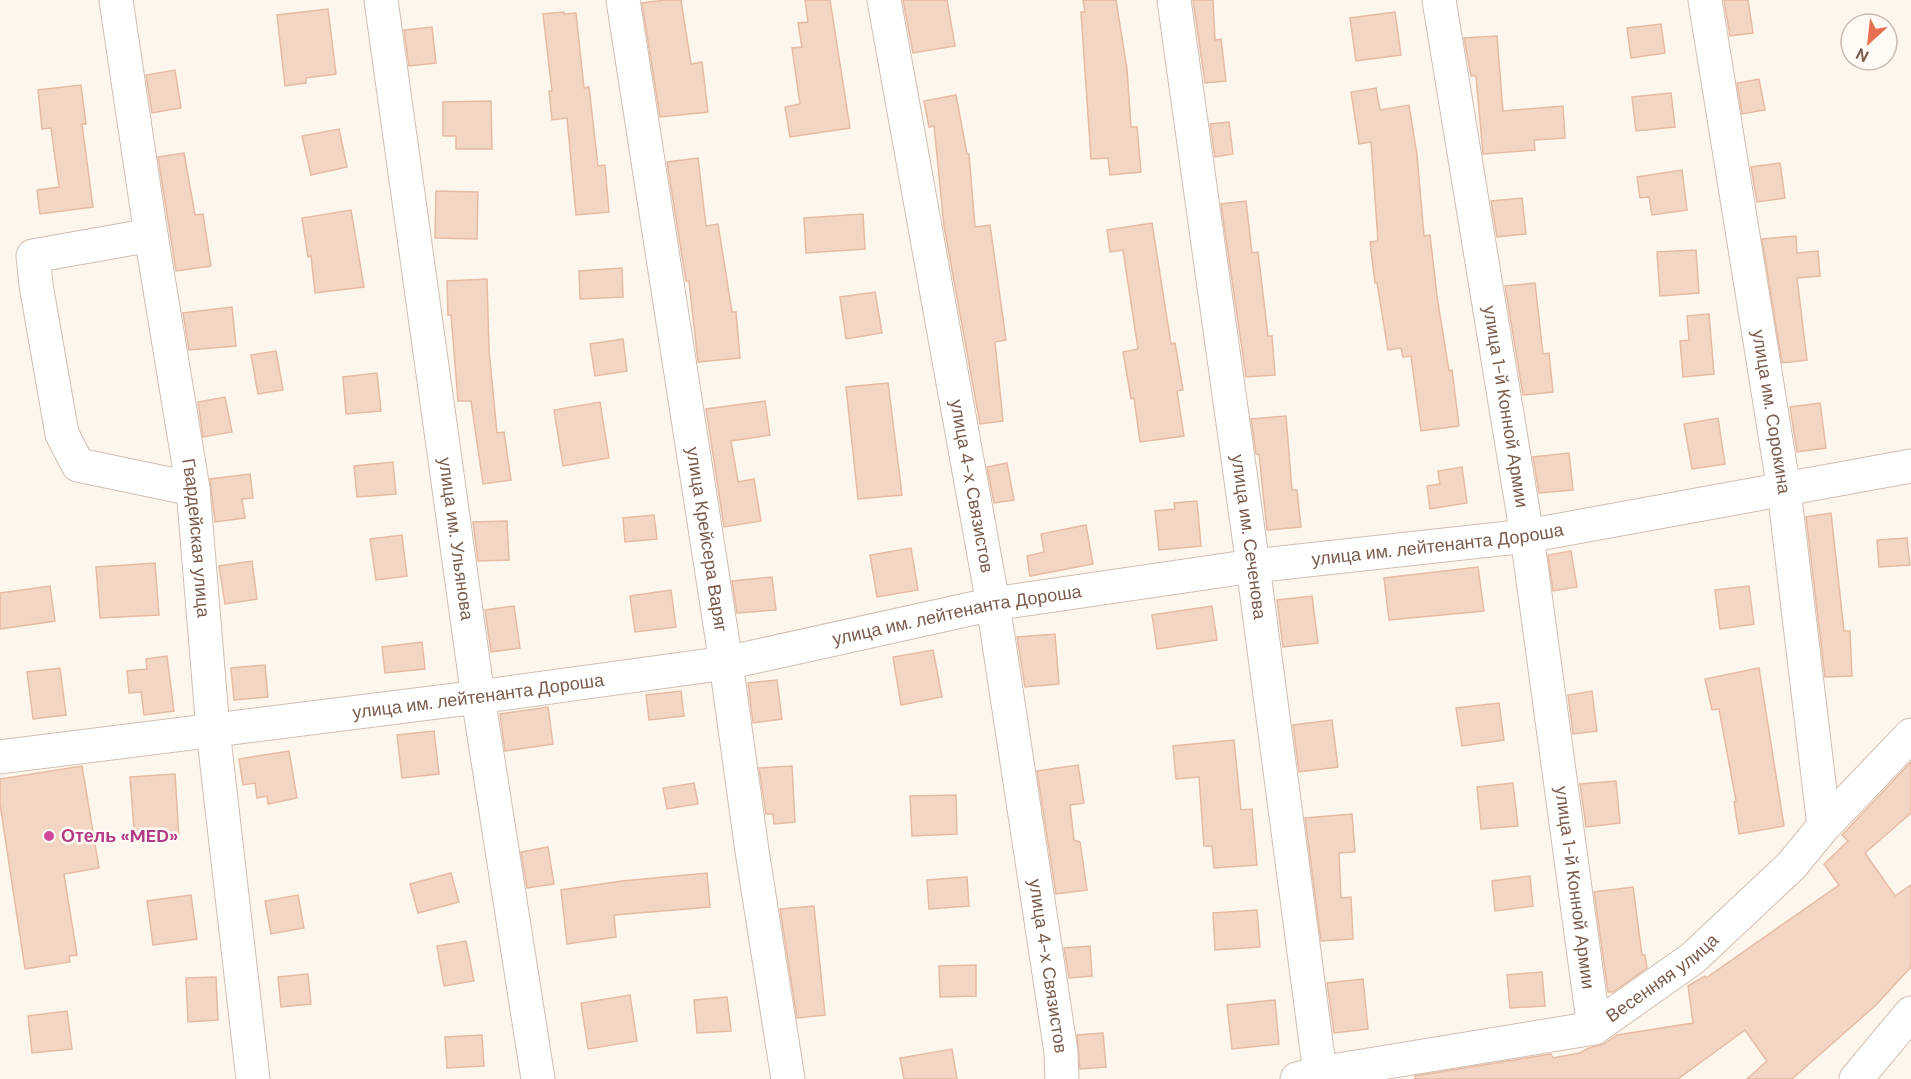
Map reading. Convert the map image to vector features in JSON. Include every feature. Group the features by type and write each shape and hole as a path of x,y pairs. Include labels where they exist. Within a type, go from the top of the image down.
{"street":[{"name":"Гвардейская улица","path":"116,0 151,235 193,489 213,730 253,1079"},
{"name":"улица им. Ульянова","path":"381,0 478,697 538,1079"},
{"name":"улица Крейсера Варяг","path":"623,0 788,1079"},
{"name":"улица 4-х Связистов","path":"884,0 993,604 1061,1052 1062,1079"},
{"name":"улица им. Сеченова","path":"1174,0 1253,566 1308,1076"},
{"name":"улица 1-й Конной Армии","path":"1439,0 1527,536 1594,1028"},
{"name":"улица им. Сорокина","path":"1704,0 1784,490 1824,826"},
{"path":"151,235 33,256 36,285 62,434 78,465 193,489"},
{"name":"улица им. лейтенанта Дороша","path":"0,757 478,697 726,663 993,604 1253,566 1527,536 1911,466"},
{"name":"Весенняя улица","path":"1308,1076 1594,1028 1693,958 1791,866 1824,826 1911,735"},
{"path":"1856,1079 1911,1013"}],"building":[{"path":"681,0 691,64 702,62 708,112 660,117 642,3"},
{"path":"805,0 830,0 850,128 790,137 785,107 800,104 792,48 802,47 798,23 808,22"},
{"path":"903,0 947,0 955,46 913,53"},
{"path":"1083,0 1116,0 1127,69 1131,127 1137,127 1141,172 1110,175 1108,158 1091,159 1081,12 1085,12"},
{"path":"1193,0 1213,0 1215,40 1221,39 1226,81 1205,83"},
{"path":"1724,0 1748,0 1753,33 1730,36"},
{"path":"328,9 336,74 306,78 306,83 285,86 277,15"},
{"path":"564,12 564,14 576,13 584,88 589,87 598,166 605,165 609,212 576,215 567,118 552,120 549,91 552,91 543,14"},
{"path":"1395,12 1401,55 1356,61 1350,18"},
{"path":"1661,24 1665,53 1631,58 1627,28"},
{"path":"432,27 436,63 409,66 404,30"},
{"path":"1497,36 1503,111 1563,106 1565,138 1534,140 1535,150 1483,154 1476,76 1471,76 1464,38"},
{"path":"175,70 181,108 152,113 146,75"},
{"path":"1759,79 1765,110 1742,114 1737,83"},
{"path":"81,85 86,124 82,124 93,207 40,214 37,190 59,187 51,128 42,129 38,90"},
{"path":"1376,88 1380,110 1409,105 1417,155 1424,236 1430,235 1437,296 1449,371 1452,370 1459,426 1421,431 1411,356 1403,357 1401,348 1388,350 1377,283 1375,283 1370,242 1378,241 1371,142 1359,144 1351,92"},
{"path":"1671,93 1675,127 1636,131 1632,97"},
{"path":"956,95 967,154 969,154 975,227 990,225 1006,340 995,342 1003,421 980,424 944,226 934,126 929,127 924,101"},
{"path":"491,101 492,149 456,149 456,136 443,136 443,102"},
{"path":"1229,122 1233,154 1215,157 1210,124"},
{"path":"339,129 347,167 311,175 302,136"},
{"path":"184,153 195,215 203,214 211,266 176,271 158,157"},
{"path":"698,158 706,226 718,224 732,312 736,312 740,358 698,362 689,281 686,281 667,162"},
{"path":"1780,163 1785,198 1757,202 1751,167"},
{"path":"1682,170 1687,210 1652,215 1649,197 1640,198 1637,177"},
{"path":"436,191 478,192 477,239 435,238"},
{"path":"1522,198 1526,234 1497,237 1491,201"},
{"path":"1246,201 1252,253 1258,252 1268,336 1272,336 1275,375 1246,377 1221,204"},
{"path":"351,210 364,287 315,293 311,256 308,257 302,218"},
{"path":"863,214 865,249 806,253 804,218"},
{"path":"1152,223 1171,344 1175,343 1183,390 1177,391 1184,436 1140,442 1134,398 1131,399 1123,352 1138,349 1123,250 1110,252 1107,230"},
{"path":"1796,236 1797,253 1818,251 1820,276 1797,278 1807,360 1782,363 1762,239"},
{"path":"1696,250 1699,293 1660,296 1657,252"},
{"path":"622,268 623,297 580,299 579,271"},
{"path":"487,279 489,350 497,433 504,432 511,480 483,484 471,401 458,401 451,315 448,315 447,281"},
{"path":"1535,283 1543,354 1549,353 1553,392 1523,395 1505,286"},
{"path":"875,292 882,333 846,339 840,297"},
{"path":"232,307 236,346 189,350 183,313"},
{"path":"1709,314 1714,374 1683,377 1680,341 1689,340 1687,316"},
{"path":"623,339 627,371 595,376 590,344"},
{"path":"276,351 283,390 258,394 251,355"},
{"path":"377,373 381,411 346,414 343,377"},
{"path":"888,383 902,495 858,499 846,387"},
{"path":"225,397 232,432 203,437 198,402"},
{"path":"765,401 770,435 731,441 738,482 754,479 761,521 724,527 706,409"},
{"path":"600,402 609,458 563,466 554,410"},
{"path":"1820,403 1826,448 1797,452 1790,407"},
{"path":"1286,416 1292,490 1297,490 1301,527 1267,530 1259,454 1256,454 1251,419"},
{"path":"1718,418 1725,464 1692,469 1684,424"},
{"path":"1569,453 1573,490 1539,493 1533,457"},
{"path":"393,462 396,494 357,497 354,466"},
{"path":"1007,463 1014,500 994,503 987,467"},
{"path":"1462,467 1467,503 1430,509 1427,486 1440,484 1438,471"},
{"path":"250,474 253,498 242,499 245,518 215,522 210,479"},
{"path":"1197,501 1201,546 1159,550 1155,511 1175,509 1174,503"},
{"path":"1831,513 1844,631 1850,631 1852,676 1825,677 1806,517"},
{"path":"654,515 657,539 625,542 623,518"},
{"path":"507,521 509,560 478,561 473,522"},
{"path":"1086,525 1093,564 1030,576 1027,556 1044,552 1041,534"},
{"path":"402,535 407,576 376,580 370,539"},
{"path":"1907,538 1910,565 1879,567 1877,540"},
{"path":"911,548 918,590 877,597 870,555"},
{"path":"1571,551 1577,587 1553,591 1548,555"},
{"path":"252,561 257,599 225,604 219,566"},
{"path":"155,563 159,615 100,618 96,567"},
{"path":"1478,567 1484,611 1389,620 1384,578"},
{"path":"772,577 776,610 737,613 732,581"},
{"path":"50,586 55,621 0,629 0,593"},
{"path":"1749,586 1754,624 1720,629 1715,590"},
{"path":"671,590 676,627 635,632 630,596"},
{"path":"1312,596 1318,643 1283,647 1277,600"},
{"path":"514,606 520,648 491,652 485,610"},
{"path":"1212,606 1217,640 1157,649 1152,615"},
{"path":"1055,634 1059,684 1025,687 1017,637"},
{"path":"422,642 425,669 385,673 382,647"},
{"path":"933,650 942,697 901,705 893,657"},
{"path":"167,656 174,711 144,715 141,692 129,693 127,671 147,669 146,659"},
{"path":"265,665 268,697 234,700 231,668"},
{"path":"60,668 66,715 33,719 27,672"},
{"path":"1759,668 1784,826 1739,834 1734,802 1736,801 1719,709 1712,710 1705,679"},
{"path":"777,680 782,719 753,723 748,683"},
{"path":"681,691 684,716 649,720 646,695"},
{"path":"1592,691 1597,731 1573,734 1568,695"},
{"path":"1499,703 1504,740 1462,746 1456,708"},
{"path":"548,707 553,744 505,751 500,714"},
{"path":"1332,720 1338,767 1299,772 1293,725"},
{"path":"434,731 439,774 402,778 397,735"},
{"path":"1234,740 1241,810 1252,809 1257,865 1214,868 1212,846 1204,846 1199,777 1176,779 1173,746"},
{"path":"289,751 297,798 268,804 267,796 257,798 255,783 243,785 239,759"},
{"path":"1911,762 1911,813 1865,853 1895,896 1911,885 1911,967 1876,1005 1792,1079 1747,1079 1767,1061 1745,1030 1678,1079 1415,1079 1415,1076 1551,1054 1553,1058 1580,1053 1604,1044 1617,1035 1693,1023 1688,986 1705,976 1706,978 1839,885 1824,864 1848,841 1842,835"},
{"path":"1078,765 1084,803 1070,805 1074,840 1080,842 1087,890 1056,894 1037,771"},
{"name":"Отель «MED»","path":"82,766 99,868 64,874 77,955 69,956 70,962 25,969 0,804 0,779"},
{"path":"792,766 795,822 774,824 773,814 766,814 759,768"},
{"path":"175,774 179,838 135,841 130,777"},
{"path":"1616,781 1620,823 1586,827 1580,784"},
{"path":"694,783 698,804 667,809 663,788"},
{"path":"1513,783 1518,826 1481,829 1477,787"},
{"path":"956,795 957,834 912,836 910,796"},
{"path":"1352,814 1355,852 1339,853 1341,898 1351,897 1353,939 1321,941 1305,818"},
{"path":"548,847 554,884 527,888 521,852"},
{"path":"451,873 459,902 418,913 410,884"},
{"path":"707,873 710,907 614,915 616,937 567,944 561,890 622,881"},
{"path":"1530,876 1533,906 1495,911 1492,881"},
{"path":"967,877 969,906 929,909 927,880"},
{"path":"1633,887 1642,955 1645,955 1647,968 1613,992 1608,992 1594,892"},
{"path":"191,895 197,939 153,945 147,901"},
{"path":"298,895 304,928 271,934 265,901"},
{"path":"814,906 825,1015 797,1018 780,909"},
{"path":"1257,910 1260,947 1215,950 1213,913"},
{"path":"466,941 474,981 444,986 437,946"},
{"path":"1090,946 1092,976 1069,978 1064,948"},
{"path":"976,965 976,996 940,997 939,966"},
{"path":"1542,972 1545,1006 1510,1008 1507,975"},
{"path":"308,974 311,1004 281,1007 278,977"},
{"path":"216,977 218,1020 188,1022 186,978"},
{"path":"1363,979 1368,1029 1334,1033 1327,983"},
{"path":"630,995 637,1041 588,1049 581,1003"},
{"path":"727,997 731,1031 697,1033 694,1000"},
{"path":"1275,1000 1279,1044 1232,1049 1227,1005"},
{"path":"67,1011 72,1049 32,1053 28,1016"},
{"path":"1103,1033 1106,1067 1080,1069 1077,1035"},
{"path":"482,1035 484,1066 447,1068 445,1037"},
{"path":"952,1049 957,1079 904,1079 900,1058"}],"place":[{"name":"Отель «MED»","path":"49,836"}]}
